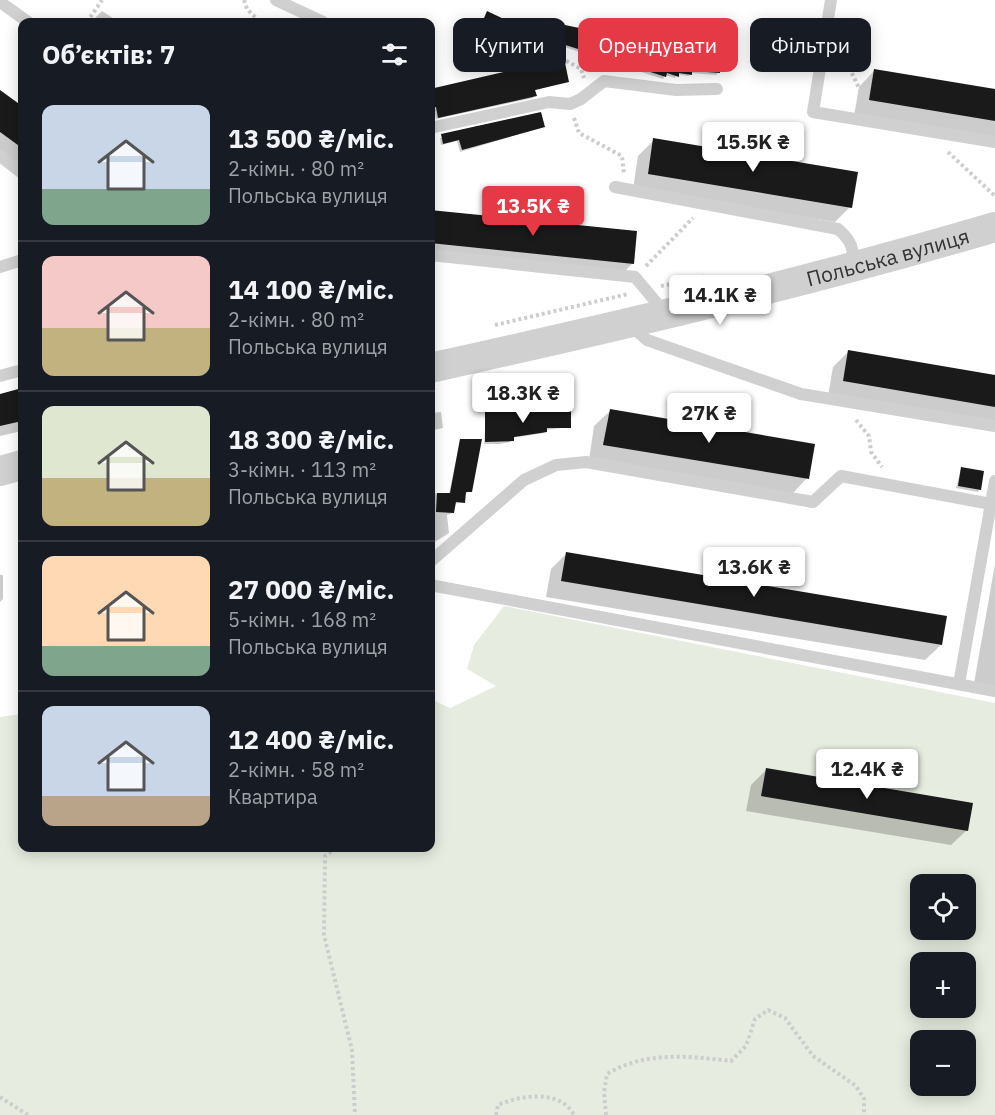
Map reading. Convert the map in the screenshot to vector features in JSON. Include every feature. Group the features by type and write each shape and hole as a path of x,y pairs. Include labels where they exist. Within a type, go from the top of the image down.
{"street":[{"name":"Польська вулиця","path":"435,367 629,324 854,269 995,227"},
{"path":"0,471 18,466"}],"lane":[{"path":"276,0 314,18"},
{"path":"828,18 831,0"},
{"path":"0,2 22,18"},
{"path":"820,72 813,112 995,142"},
{"path":"435,127 549,102 570,104 581,99 604,81 676,90 717,89"},
{"path":"0,156 18,170"},
{"path":"615,187 838,229 848,238 854,248 854,269"},
{"path":"435,256 635,277 666,314"},
{"path":"0,267 18,261"},
{"path":"629,324 647,340 801,394 995,426"},
{"path":"0,376 18,371"},
{"path":"435,558 524,480 556,465 586,462 813,502 841,476 991,504"},
{"path":"958,684 995,481"},
{"path":"435,586 995,691"}],"path":[{"path":"90,18 102,0"},
{"path":"244,0 247,9 256,18"},
{"path":"852,72 875,122"},
{"path":"925,131 995,196"},
{"path":"635,277 706,204"},
{"path":"487,327 714,274"},
{"path":"840,401 869,436 871,453 883,468 910,489"},
{"path":"330,852 325,856 324,935 341,994 352,1050 355,1115"},
{"path":"606,1115 604,1092 607,1074 625,1063 650,1056 731,1061 746,1046 754,1019 768,1011 785,1018 813,1056 856,1086 864,1099 864,1115"},
{"path":"0,1097 28,1115"},
{"path":"496,1115 498,1105 516,1097 553,1098 568,1104 574,1115"}],"shaded area":[{"path":"504,606 995,703 995,1115 0,1115 0,717 18,715 18,852 435,852 435,701 450,708 496,686 467,669 474,645"}],"building":[{"path":"487,11 502,18 484,18"},
{"path":"566,25 578,28 578,49 566,45"},
{"path":"566,68 569,82 535,90 537,96 438,118 435,107 435,88 503,72 566,72"},
{"path":"874,69 995,89 995,121 869,100"},
{"path":"650,72 692,72 692,75 679,73 679,77 667,73 666,77"},
{"path":"0,90 18,103 18,145 0,132"},
{"path":"541,112 545,127 462,150 459,140 443,144 441,134"},
{"path":"653,138 858,172 852,208 648,174"},
{"path":"435,211 637,231 634,264 435,244"},
{"path":"848,350 995,375 995,407 843,381"},
{"path":"18,389 18,422 0,426 0,394"},
{"path":"610,409 815,444 809,479 603,445"},
{"path":"485,411 571,411 571,428 547,428 547,432 514,437 514,441 485,442"},
{"path":"460,439 482,439 472,492 466,492 465,503 456,502 454,513 436,512 437,493 450,493"},
{"path":"961,467 984,471 981,490 958,486"},
{"path":"566,552 947,616 942,645 561,581"},
{"path":"766,768 973,803 968,831 761,796"}]}
